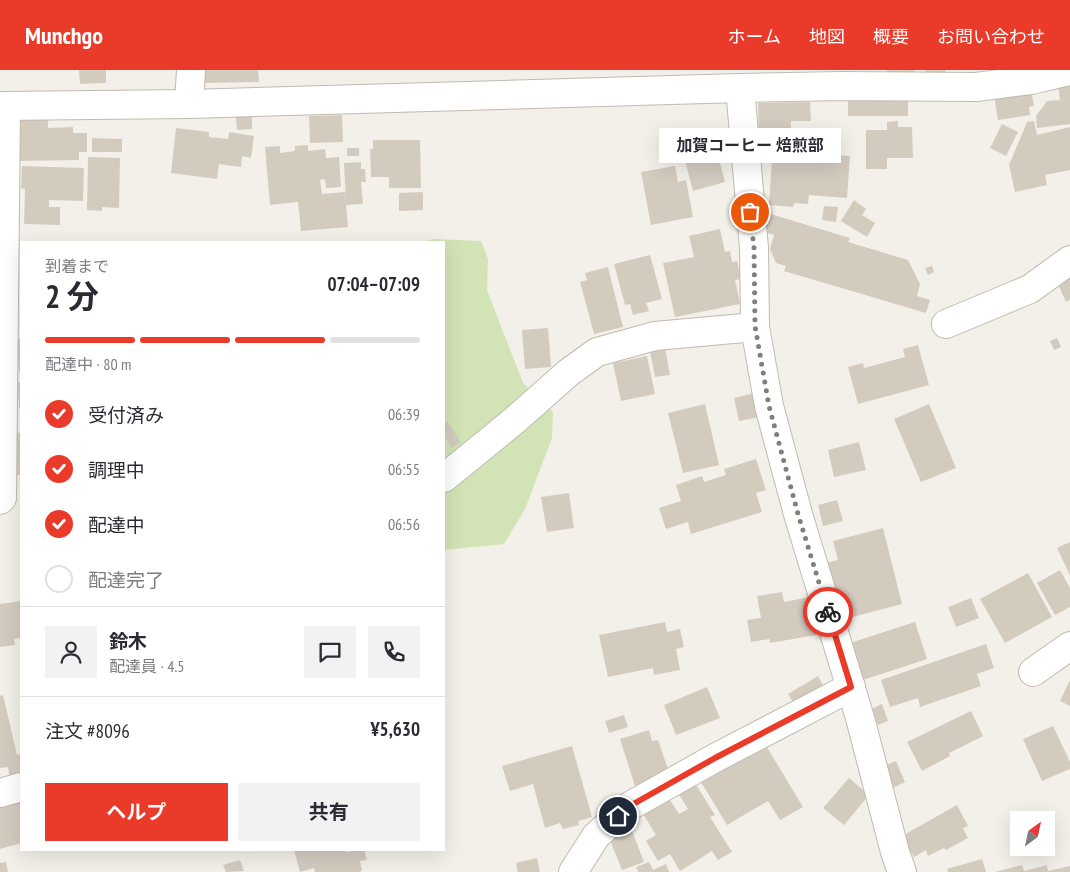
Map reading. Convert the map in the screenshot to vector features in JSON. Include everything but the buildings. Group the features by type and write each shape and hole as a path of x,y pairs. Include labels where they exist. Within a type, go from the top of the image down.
{"street":[{"path":"189,104 191,70"},
{"path":"0,500 2,498 3,106 189,104 740,88 837,78 976,87 1031,80 1070,71"},
{"path":"740,88 754,248 755,326 769,406 798,514 851,687 902,872"},
{"path":"946,324 1030,290 1070,260"},
{"path":"445,477 515,420 568,373 597,352 655,336 755,326"},
{"path":"1033,672 1070,646"},
{"path":"573,872 596,836 628,807 715,758 851,687"},
{"path":"0,793 20,787"}],"green space":[{"path":"434,239 481,241 488,259 487,290 523,383 553,412 552,438 525,509 504,544 445,550 445,241 425,241"}],"way so far":[{"path":"750,212 754,248 755,326 769,406 798,514 828,612"}],"place":[{"name":"加賀コーヒー 焙煎部","path":"750,212"}],"route":[{"path":"618,816 628,807 715,758 851,687 828,612"}]}
